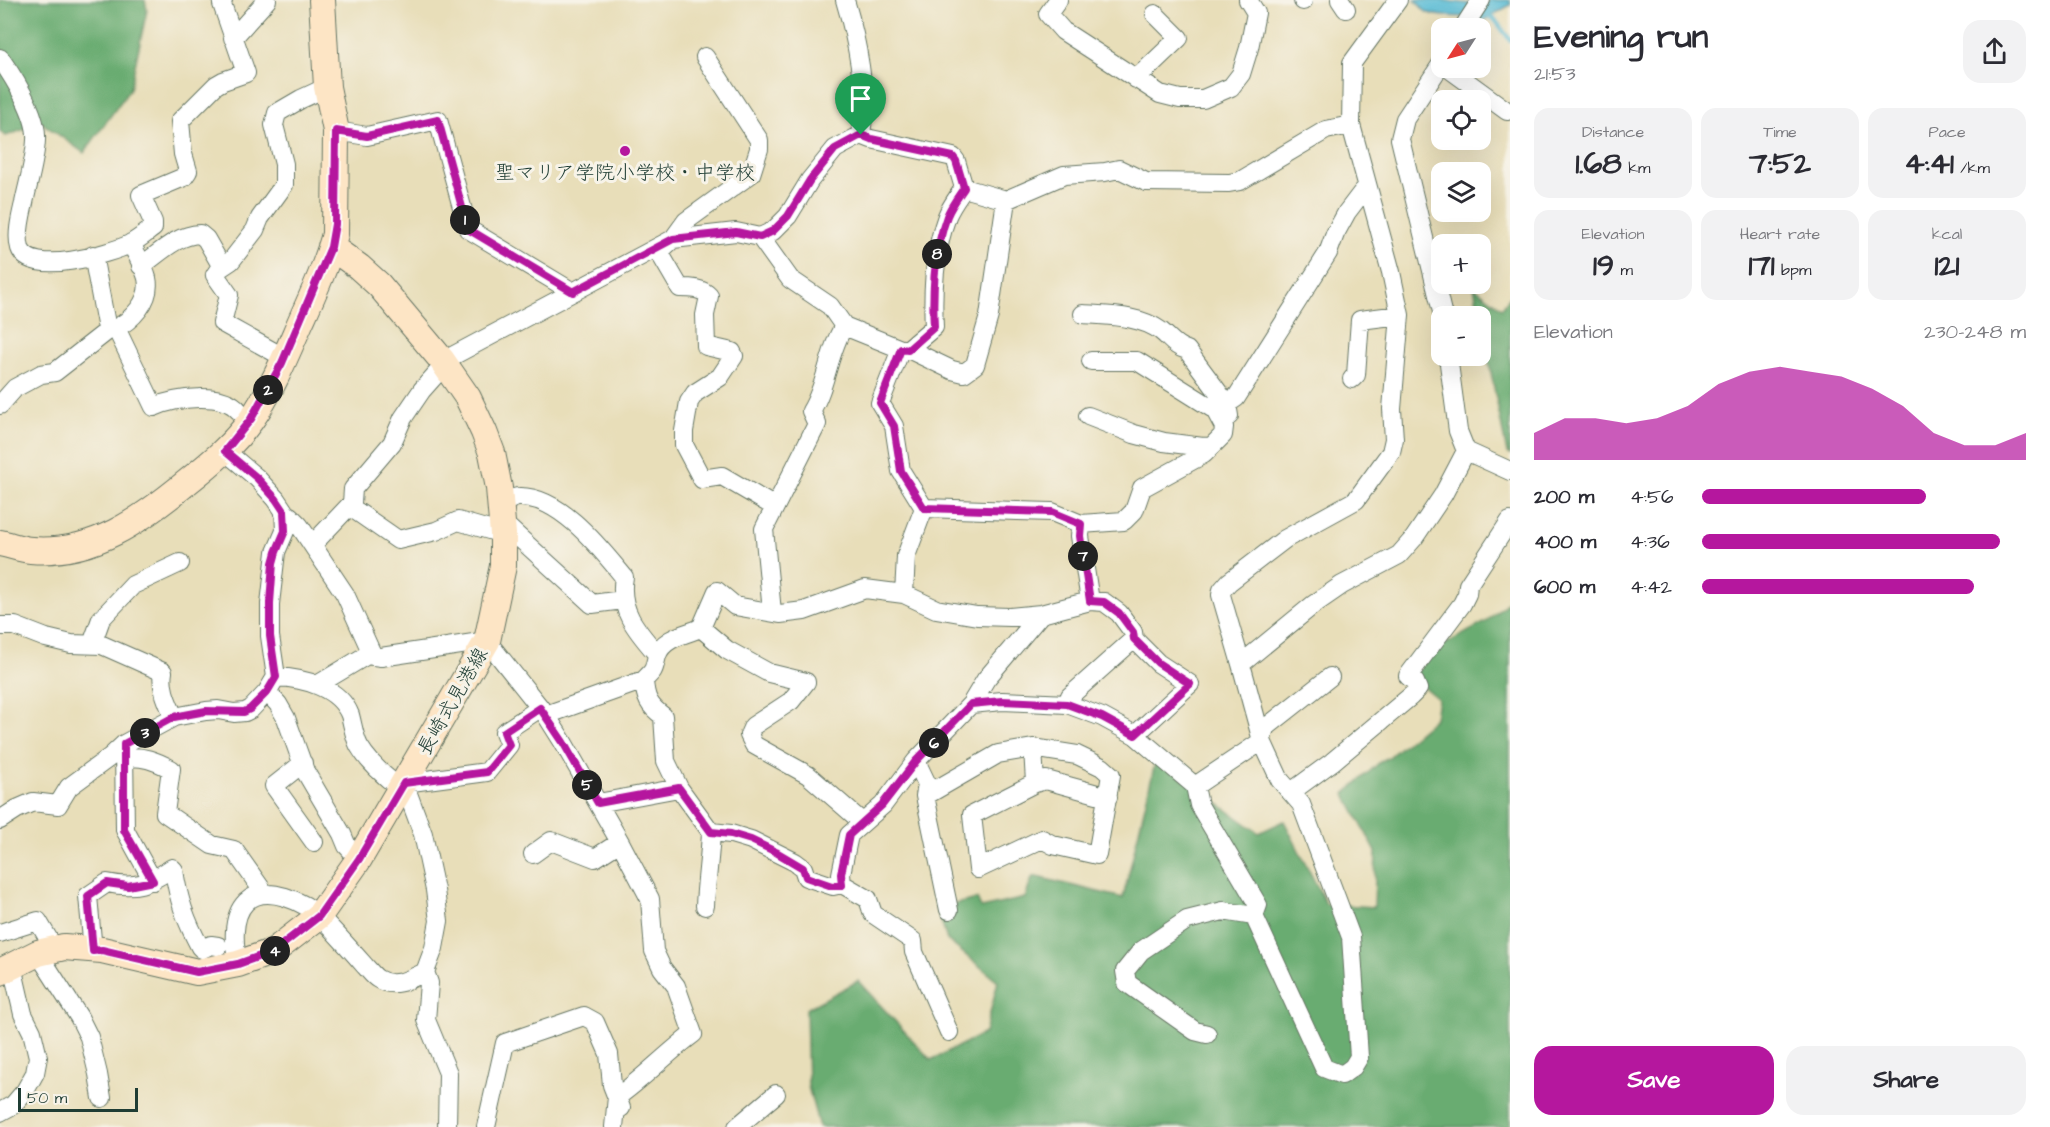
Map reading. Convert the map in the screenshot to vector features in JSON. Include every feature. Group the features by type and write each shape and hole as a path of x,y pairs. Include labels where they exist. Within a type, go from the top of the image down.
{"main road":[{"path":"0,543 32,550 67,548 114,535 149,513 225,451 251,419 282,363 331,247 335,224 336,131 327,87 322,0"},
{"name":"長崎式見港線","path":"6,969 47,951 64,947 102,950 197,972 238,964 274,951 319,916 359,859 487,641 503,566 502,520 492,453 484,432 468,398 445,364 379,285 331,247"}],"street":[{"path":"0,58 18,84 37,138 22,212 19,239 21,250 27,257 54,264 93,255 131,243 151,230 153,225 142,193 187,174 188,167 183,154 180,121 216,85 246,73 232,38 222,4 223,0"},
{"path":"232,38 267,0"},
{"path":"845,0 852,23 860,75 864,117 861,135"},
{"path":"1058,0 1048,14 1063,31 1160,94 1180,99 1203,99 1231,87 1241,74 1256,13 1248,0"},
{"path":"971,704 1002,701 1067,704 1102,717 1135,735 1195,786 1199,806 1258,905 1254,916 1324,1068 1342,1075 1353,1067 1359,1057 1351,937 1301,804 1280,780 1263,741 1221,595 1222,590 1242,571 1285,539 1356,500 1391,452 1394,439 1392,409 1400,315 1391,272 1351,125 1352,63 1398,0"},
{"path":"1470,18 1481,0"},
{"path":"1136,79 1179,38 1155,14"},
{"path":"705,57 759,140 759,149 751,174 686,221 673,239 659,252 680,288 694,288 706,292 709,296 705,315 706,346 732,352 734,356 720,377 695,393 689,402 684,445 702,479 723,476 775,507"},
{"path":"1432,78 1406,119 1400,139 1441,306"},
{"path":"1462,78 1507,111"},
{"path":"274,352 222,323 229,295 215,275 231,261 255,230 260,218 284,185 284,164 274,125 277,113 327,87"},
{"path":"336,131 367,136 438,120 468,229 573,292"},
{"path":"964,188 1006,200 1064,175 1119,169 1146,182 1229,183 1240,181 1326,130 1351,125"},
{"path":"861,135 953,157 964,188 948,214 938,246 933,298 934,327 904,349 880,403 894,426 901,471 924,508"},
{"path":"313,544 352,502 353,489 392,443 403,418 422,390 445,364 673,239 736,232 760,237 773,231 788,216 810,180 835,149 861,135"},
{"path":"1227,404 1236,398 1328,253 1347,212 1363,191 1368,190"},
{"path":"760,237 790,279 830,306 844,326 964,373 975,365 988,316 1006,200"},
{"path":"141,266 184,236 200,234 206,239 222,267"},
{"path":"0,405 15,388 41,374 56,372 113,329 129,320 145,299 147,278 131,243"},
{"path":"93,255 106,324 113,329 154,407 171,400 210,398 234,405 239,411"},
{"path":"924,508 1052,512 1081,524 1124,520 1134,511 1142,488 1204,454 1223,435 1229,417 1227,404 1187,350 1180,349 1160,331 1138,319 1083,314"},
{"path":"1352,379 1356,375 1360,320 1400,315"},
{"path":"772,612 764,529 817,424 811,411 817,401 835,341 844,326"},
{"path":"1091,361 1137,361 1215,410 1224,427"},
{"path":"1449,366 1458,431 1466,451 1510,471"},
{"path":"1088,416 1134,434 1164,442 1212,446"},
{"path":"225,451 257,478 276,499 284,514 285,531 273,563 270,603 271,684 305,771 348,846 359,859"},
{"path":"1241,664 1312,605 1342,585 1399,555 1414,538 1443,495 1466,451"},
{"path":"502,520 517,497 542,501 572,520 594,540 624,577 623,600 626,613 638,632 657,654"},
{"path":"349,506 398,540 436,531 458,520 502,520 592,604 623,600"},
{"path":"904,594 906,556 924,508"},
{"path":"284,514 290,516 313,544 345,594 373,656"},
{"path":"1291,792 1332,762 1418,689 1415,682 1408,676 1461,604 1467,594 1468,585 1510,521"},
{"path":"1081,524 1080,536 1090,601"},
{"path":"92,644 101,620 134,585 180,563"},
{"path":"1,816 33,802 58,805 69,787 110,757 124,751 174,717 212,711 244,712 250,709 271,684 304,680 329,692 341,703 349,715 355,738 366,756 389,780 403,786 487,772 509,745 504,732 543,712 644,680 656,669 657,654 668,641 701,628 717,591 735,606 780,614 804,611 865,590 904,594 936,609 1010,617 1041,615 1090,601 1104,602 1119,613 1133,632 1134,639 1158,663 1190,684 1135,735"},
{"path":"842,885 841,874 849,835 882,805 916,761 971,704 986,680 1041,615"},
{"path":"0,626 15,626 46,638 71,644 109,647 163,672 164,693 174,717"},
{"path":"701,628 727,650 769,673 806,682 791,701 753,726 749,735 754,745 808,775 862,822"},
{"path":"1067,704 1070,696 1134,639"},
{"path":"317,685 367,655 381,657 487,641 543,712 598,803 650,899 654,951 662,968 676,986 693,1034 639,1082 617,1097"},
{"path":"1263,741 1264,729 1330,677"},
{"path":"644,680 645,696 651,708 663,716 666,761 679,788 711,832 705,906"},
{"path":"1195,786 1263,741"},
{"path":"926,796 998,754 1033,748 1077,755 1102,767 1111,775 1108,797 1097,855 1053,845 1042,839 978,869 972,815 1029,784 1046,780 1108,797"},
{"path":"1033,748 1035,783"},
{"path":"124,751 124,830 153,881"},
{"path":"124,751 171,769 165,813 212,844 234,850 265,894"},
{"path":"916,761 927,784 926,796 949,910"},
{"path":"303,763 274,786 314,842"},
{"path":"403,786 423,834 435,890 439,921 434,948 425,972 429,983 426,1020 448,1073 447,1127"},
{"path":"598,803 679,788"},
{"path":"711,832 731,834 751,840 795,862 803,868 806,877 832,886 842,885 868,898 873,914 913,941 914,952 949,1032"},
{"path":"533,854 551,841 595,858 620,842"},
{"path":"93,951 88,896 107,883 128,886 153,881 173,869 183,913 200,947 202,949 211,945 218,946"},
{"path":"238,964 235,940 239,915 246,903 265,894 284,896 319,916 378,979 397,985 425,972"},
{"path":"1207,1034 1195,1031 1127,983 1125,971 1141,951 1187,920 1223,911 1254,916"},
{"path":"0,933 38,921 47,951 89,1037 102,1098"},
{"path":"0,1112 13,1105 25,1091 35,1073 38,1057 32,1032 6,969"},
{"path":"486,1127 505,1043 584,1016 595,1022 609,1054 612,1085 626,1127"},
{"path":"737,1127 776,1094"},
{"path":"614,1127 617,1097"}],"green space":[{"path":"0,0 145,0 147,10 130,89 84,153 42,123 6,136 0,132"},
{"path":"1475,294 1483,294 1502,308 1510,296 1510,455 1507,453 1490,366 1491,306 1478,306"},
{"path":"1510,600 1510,1127 819,1127 808,1086 806,1009 858,981 931,1060 985,1033 998,981 947,940 937,908 977,899 981,908 1025,898 1033,876 1123,898 1156,759 1259,833 1284,821 1326,904 1374,907 1376,852 1345,794 1381,761 1389,757 1435,718 1438,699 1413,678 1432,651 1486,622"}],"water":[{"path":"1415,0 1471,4 1486,3 1490,0 1510,0 1510,5 1488,18 1439,16 1425,11"}],"waterway":[{"path":"1485,14 1495,20 1510,40"}],"place":[{"name":"聖マリア学院小学校・中学校","path":"625,151"}],"route":[{"path":"438,120 468,229 573,292 673,239 736,232 760,237 773,231 788,216 810,180 835,149 861,135 953,157 964,188 948,214 938,246 933,298 934,327 908,350 901,349 880,403 894,426 901,471 924,508 1052,512 1081,524 1080,536 1090,601 1104,602 1119,613 1133,632 1134,639 1158,663 1190,684 1135,735 1102,717 1067,704 1002,701 971,704 916,761 882,805 849,835 841,874 842,885 832,886 806,877 803,868 795,862 751,840 731,834 711,832 679,788 598,803 563,742 540,708 504,732 509,745 487,772 404,783 359,859 319,916 274,951 238,964 197,972 102,950 93,951 88,896 107,883 128,886 153,881 124,830 124,744 174,717 218,710 244,712 267,692 276,677 270,636 270,603 273,563 285,531 284,511 257,478 225,451 251,419 282,363 331,247 335,224 336,131 367,136 438,120"}]}
